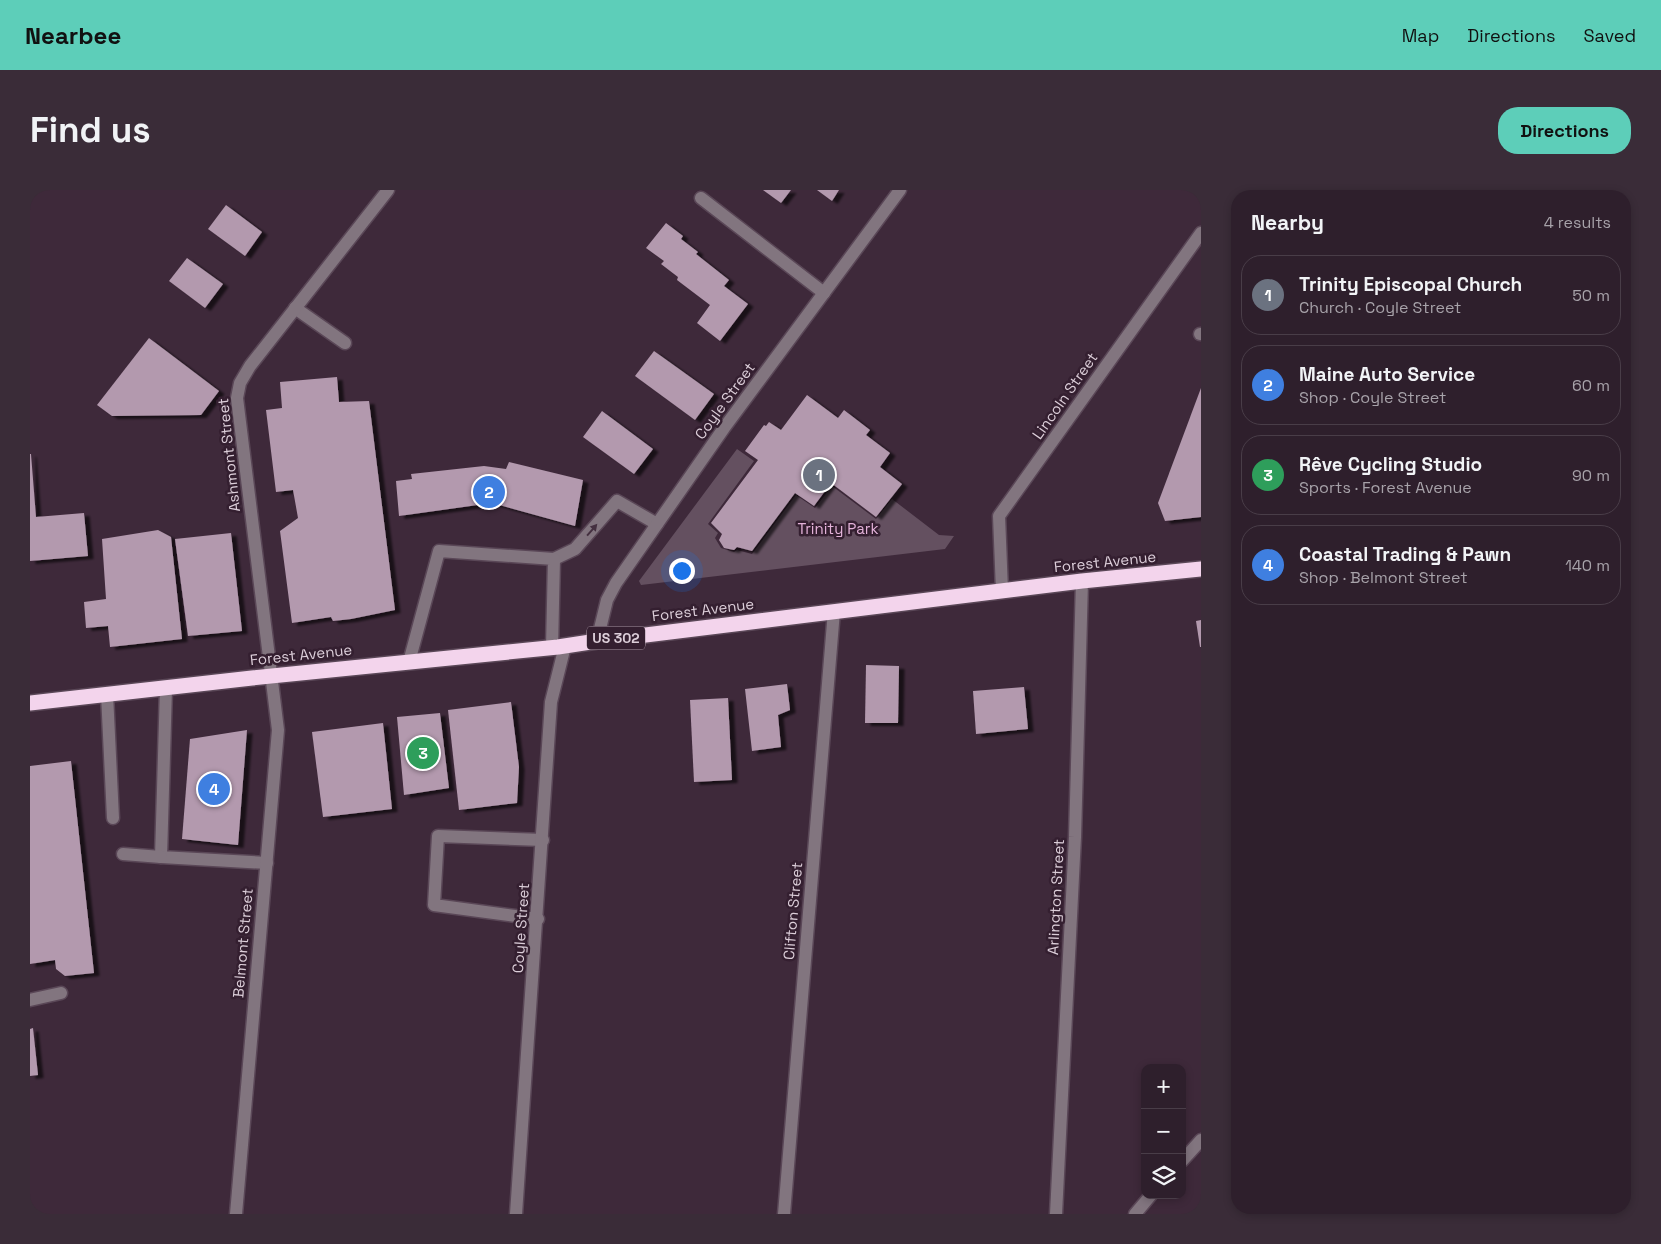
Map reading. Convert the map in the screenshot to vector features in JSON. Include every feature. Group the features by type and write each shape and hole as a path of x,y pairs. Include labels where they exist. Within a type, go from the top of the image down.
{"highway":[{"name":"Forest Avenue","path":"30,704 272,676 558,647 834,611 1082,581 1201,569"}],"street":[{"name":"Ashmont Street","path":"272,676 237,398 240,382 250,366 388,190"},
{"name":"Coyle Street","path":"597,641 607,600 616,583 724,428 900,190"},
{"path":"701,198 824,293"},
{"name":"Lincoln Street","path":"1002,591 999,516 1201,233"},
{"path":"295,308 345,343"},
{"path":"409,662 439,551 554,559 575,549 617,501 658,524"},
{"name":"Coyle Street","path":"516,1214 552,702 558,647 554,559"},
{"name":"Arlington Street","path":"1056,1214 1074,846 1082,581"},
{"name":"Clifton Street","path":"784,1214 834,611"},
{"name":"Belmont Street","path":"236,1214 278,730 272,676"},
{"path":"161,857 166,688"},
{"path":"108,694 112,818"},
{"path":"538,919 434,905 438,836 543,840"},
{"path":"122,854 267,863"},
{"path":"30,1000 61,993"},
{"path":"1186,1157 1201,1140"},
{"path":"1135,1214 1148,1199"}],"green space":[{"name":"Trinity Park","path":"737,449 754,461 708,524 718,533 715,538 721,548 752,554 796,495 815,508 832,486 876,519 892,499 939,535 954,536 945,549 641,585 639,581"}],"building":[{"path":"763,190 791,190 781,203"},
{"path":"817,190 839,190 832,201"},
{"path":"226,205 262,232 245,256 208,229"},
{"path":"666,223 683,236 681,239 698,252 696,254 729,280 724,286 748,304 720,341 697,323 710,305 677,280 678,277 661,264 664,261 646,248"},
{"path":"187,258 223,284 205,308 169,281"},
{"path":"149,338 219,391 201,415 112,416 97,405"},
{"path":"654,351 714,394 695,420 635,376"},
{"path":"337,377 339,402 369,401 395,610 351,619 333,621 331,617 292,623 280,531 298,518 293,490 276,492 266,410 282,408 280,382"},
{"path":"1201,388 1201,517 1165,521 1158,503"},
{"path":"807,395 838,418 844,410 870,430 866,435 890,453 880,467 902,484 876,517 831,483 814,506 795,493 752,551 737,547 734,550 724,548 719,540 722,534 711,523 758,460 745,451 764,425 766,426 769,422 781,430"},
{"path":"602,411 653,449 634,474 583,437"},
{"path":"30,454 36,517 84,513 88,556 30,561"},
{"path":"509,462 583,480 575,526 492,503 399,516 396,481 412,479 411,474 484,466 506,469"},
{"path":"158,530 171,537 182,639 110,647 108,626 86,628 84,602 106,599 102,539"},
{"path":"231,533 242,631 188,636 175,539"},
{"path":"1201,620 1201,647 1200,647 1196,621"},
{"path":"866,665 899,666 898,723 865,723"},
{"path":"787,684 790,710 778,715 781,747 752,751 745,689"},
{"path":"1024,687 1028,729 976,734 973,691"},
{"path":"728,698 732,780 694,782 690,700"},
{"path":"511,702 519,767 517,803 459,810 448,710"},
{"path":"440,713 449,788 404,795 397,717"},
{"path":"383,723 392,809 323,817 312,732"},
{"path":"247,730 238,845 182,839 190,739"},
{"path":"71,761 94,973 65,976 56,969 55,960 30,964 30,766"},
{"path":"33,1028 38,1075 30,1076 30,1029"}],"place":[{"name":"Trinity Episcopal Church","path":"819,475"},
{"name":"Maine Auto Service","path":"489,492"},
{"name":"Rêve Cycling Studio","path":"423,753"},
{"name":"Coastal Trading & Pawn","path":"214,789"}]}
